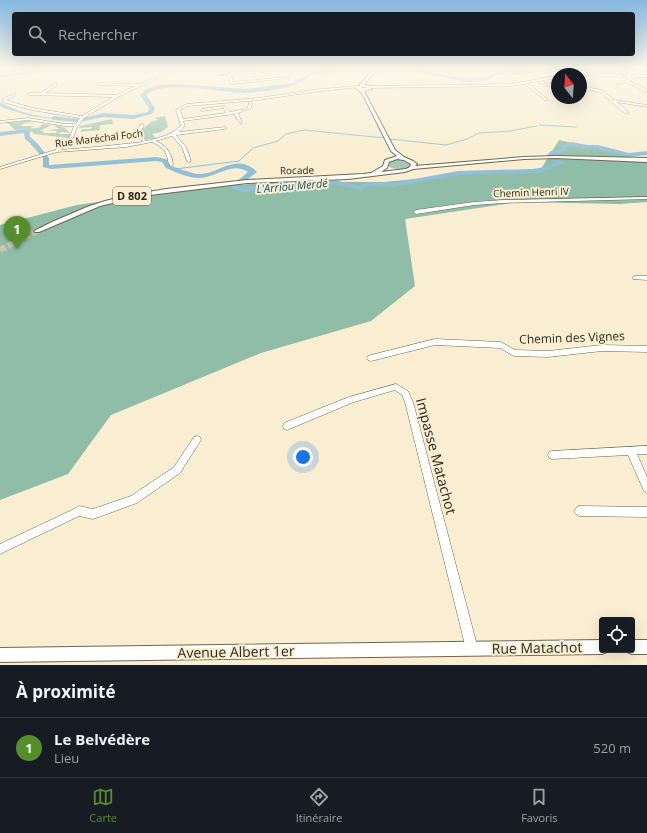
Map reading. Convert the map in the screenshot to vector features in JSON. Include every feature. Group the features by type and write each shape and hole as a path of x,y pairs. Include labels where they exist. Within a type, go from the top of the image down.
{"main road":[{"path":"368,99 393,151 413,165 547,157 647,160"},
{"path":"389,143 399,152 412,159 449,163"},
{"path":"392,159 393,151"},
{"path":"402,158 387,161 386,166 397,170 406,170 413,165 477,162"},
{"name":"D 802","path":"372,175 386,166"},
{"name":"D 802","path":"372,175 397,170"},
{"name":"Rocade","path":"37,231 76,213 121,199 166,191 232,183 350,178 372,175"},
{"name":"Rue Matachot","path":"472,649 599,647"},
{"path":"635,647 647,647"},
{"name":"Avenue Albert 1er","path":"0,655 472,649"}],"street":[{"path":"6,99 4,101 79,122"},
{"path":"0,122 28,119 65,125 70,129 113,99"},
{"path":"189,161 184,147 174,134 182,128 178,110 187,105 248,102 265,99"},
{"path":"612,100 647,106"},
{"path":"612,100 627,113"},
{"path":"181,120 236,113 249,109 248,102"},
{"path":"202,110 225,107 228,113"},
{"path":"236,113 241,122"},
{"path":"57,150 72,137 79,122"},
{"path":"142,125 138,132 145,142"},
{"name":"Rue Maréchal Foch","path":"0,168 50,154 57,150 79,150 145,142 174,134 225,128"},
{"path":"152,141 166,149 170,157 170,166"},
{"name":"Chemin Henri IV","path":"416,212 440,210 481,203 557,199 647,198"},
{"path":"635,278 647,278"},
{"name":"Chemin des Vignes","path":"370,358 435,342 501,345 514,353 548,354 602,348 647,349"},
{"name":"Impasse Matachot","path":"287,426 352,399 396,387 405,393 409,402 472,649"},
{"path":"0,549 79,511 93,514 134,500 177,470 197,440"},
{"path":"552,455 647,450"},
{"path":"631,452 647,488"},
{"path":"579,511 647,512"}],"green space":[{"path":"165,116 168,127 161,132 152,134 156,138 145,140 139,132 152,121 159,120 154,118"},
{"path":"112,119 113,124 100,125 100,130 80,132 82,129 91,129 92,127 79,128 80,126"},
{"path":"19,121 35,122 25,123 20,126 34,126 30,128 40,127 43,124 51,125 40,131 45,131 42,133 56,133 57,131 47,130 60,129 54,126 61,126 70,133 62,132 58,134 71,134 69,138 35,134 27,129 15,130 7,122 21,122"},
{"path":"559,140 647,160 647,202 620,204 518,202 405,219 415,286 371,321 261,353 111,415 68,474 0,500 0,225 77,205 183,190 272,182 385,182 475,173 541,169"},
{"path":"396,159 403,159 411,165 406,169 400,170 388,166 388,162"}],"water":[{"path":"0,102 9,107 38,116 58,119 78,119 76,122 31,116 3,108 0,106"}],"waterway":[{"path":"54,118 76,121 104,115 138,117 150,113 152,108 146,99"},
{"path":"540,125 576,127"},
{"path":"390,139 446,145 467,139 479,133 510,131 537,126"},
{"path":"175,169 239,161 253,148 278,141 286,134 304,130 385,138"},
{"name":"L'Arriou Merdé","path":"0,134 27,131 27,138 33,142 46,158 45,166 51,167 156,159 164,160 168,167 198,176 233,166 239,166 253,172 235,186 236,188 249,190 267,187 272,189 314,186 335,182 360,188 368,184 393,185 458,173 470,174 547,169 560,163 551,158 550,155 553,152 564,150 564,146 570,144 598,147 629,155 641,155 647,153"}],"tunnel":[{"path":"0,250 37,231"}],"place":[{"name":"Le Belvédère","path":"17,249"}]}
